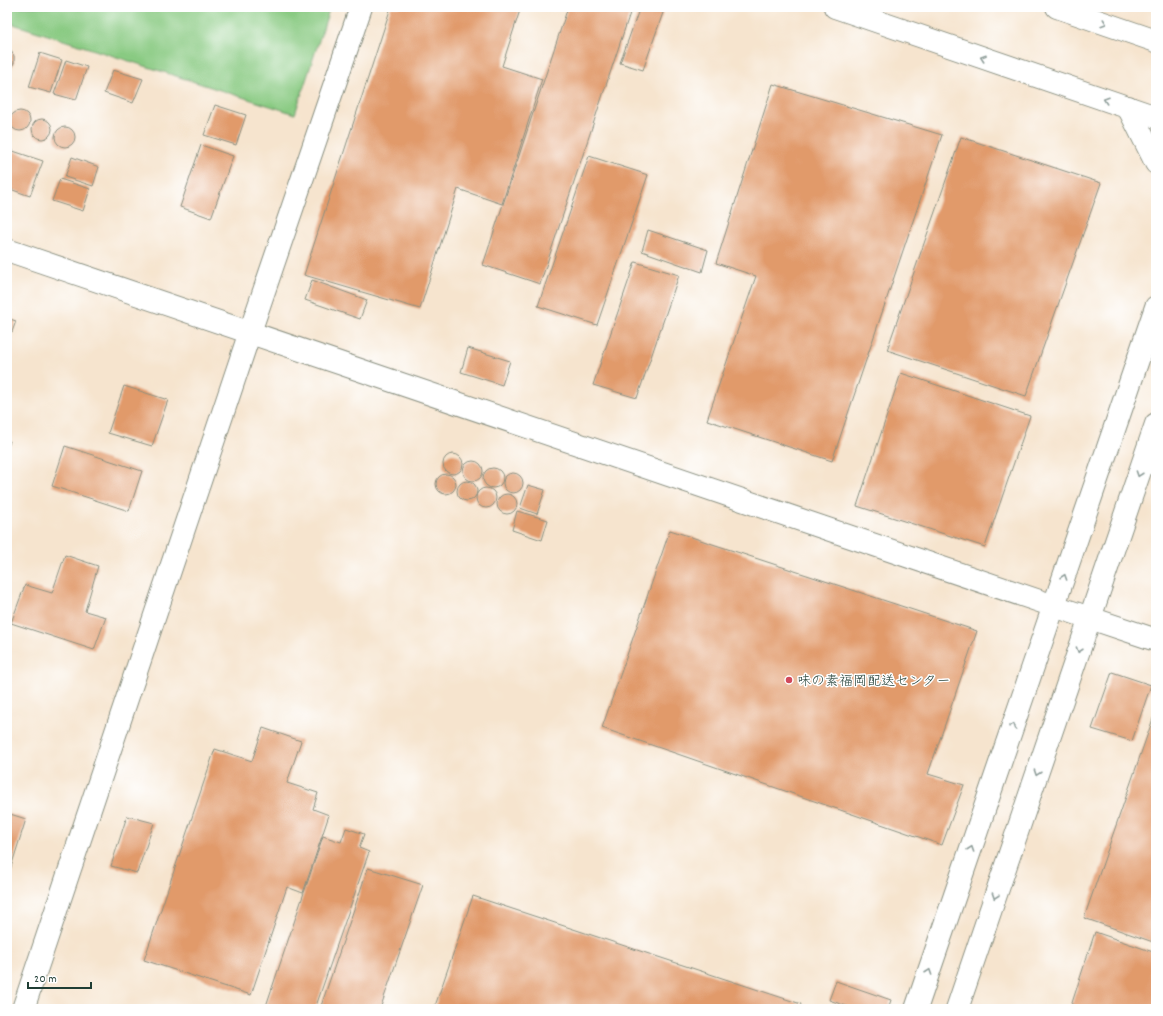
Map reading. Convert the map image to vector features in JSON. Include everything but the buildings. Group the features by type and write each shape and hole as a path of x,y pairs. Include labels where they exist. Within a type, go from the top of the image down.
{"street":[{"path":"23,1009 250,332 361,7"},
{"path":"835,7 1156,117"},
{"path":"1058,7 1156,41"},
{"path":"1128,107 1156,163"},
{"path":"7,250 1156,640"},
{"path":"916,1009 1156,307"},
{"path":"957,1009 1156,424"}],"green space":[{"path":"7,7 330,7 295,114 7,22"}],"place":[{"name":"味の素福岡配送センター","path":"789,680"}]}
